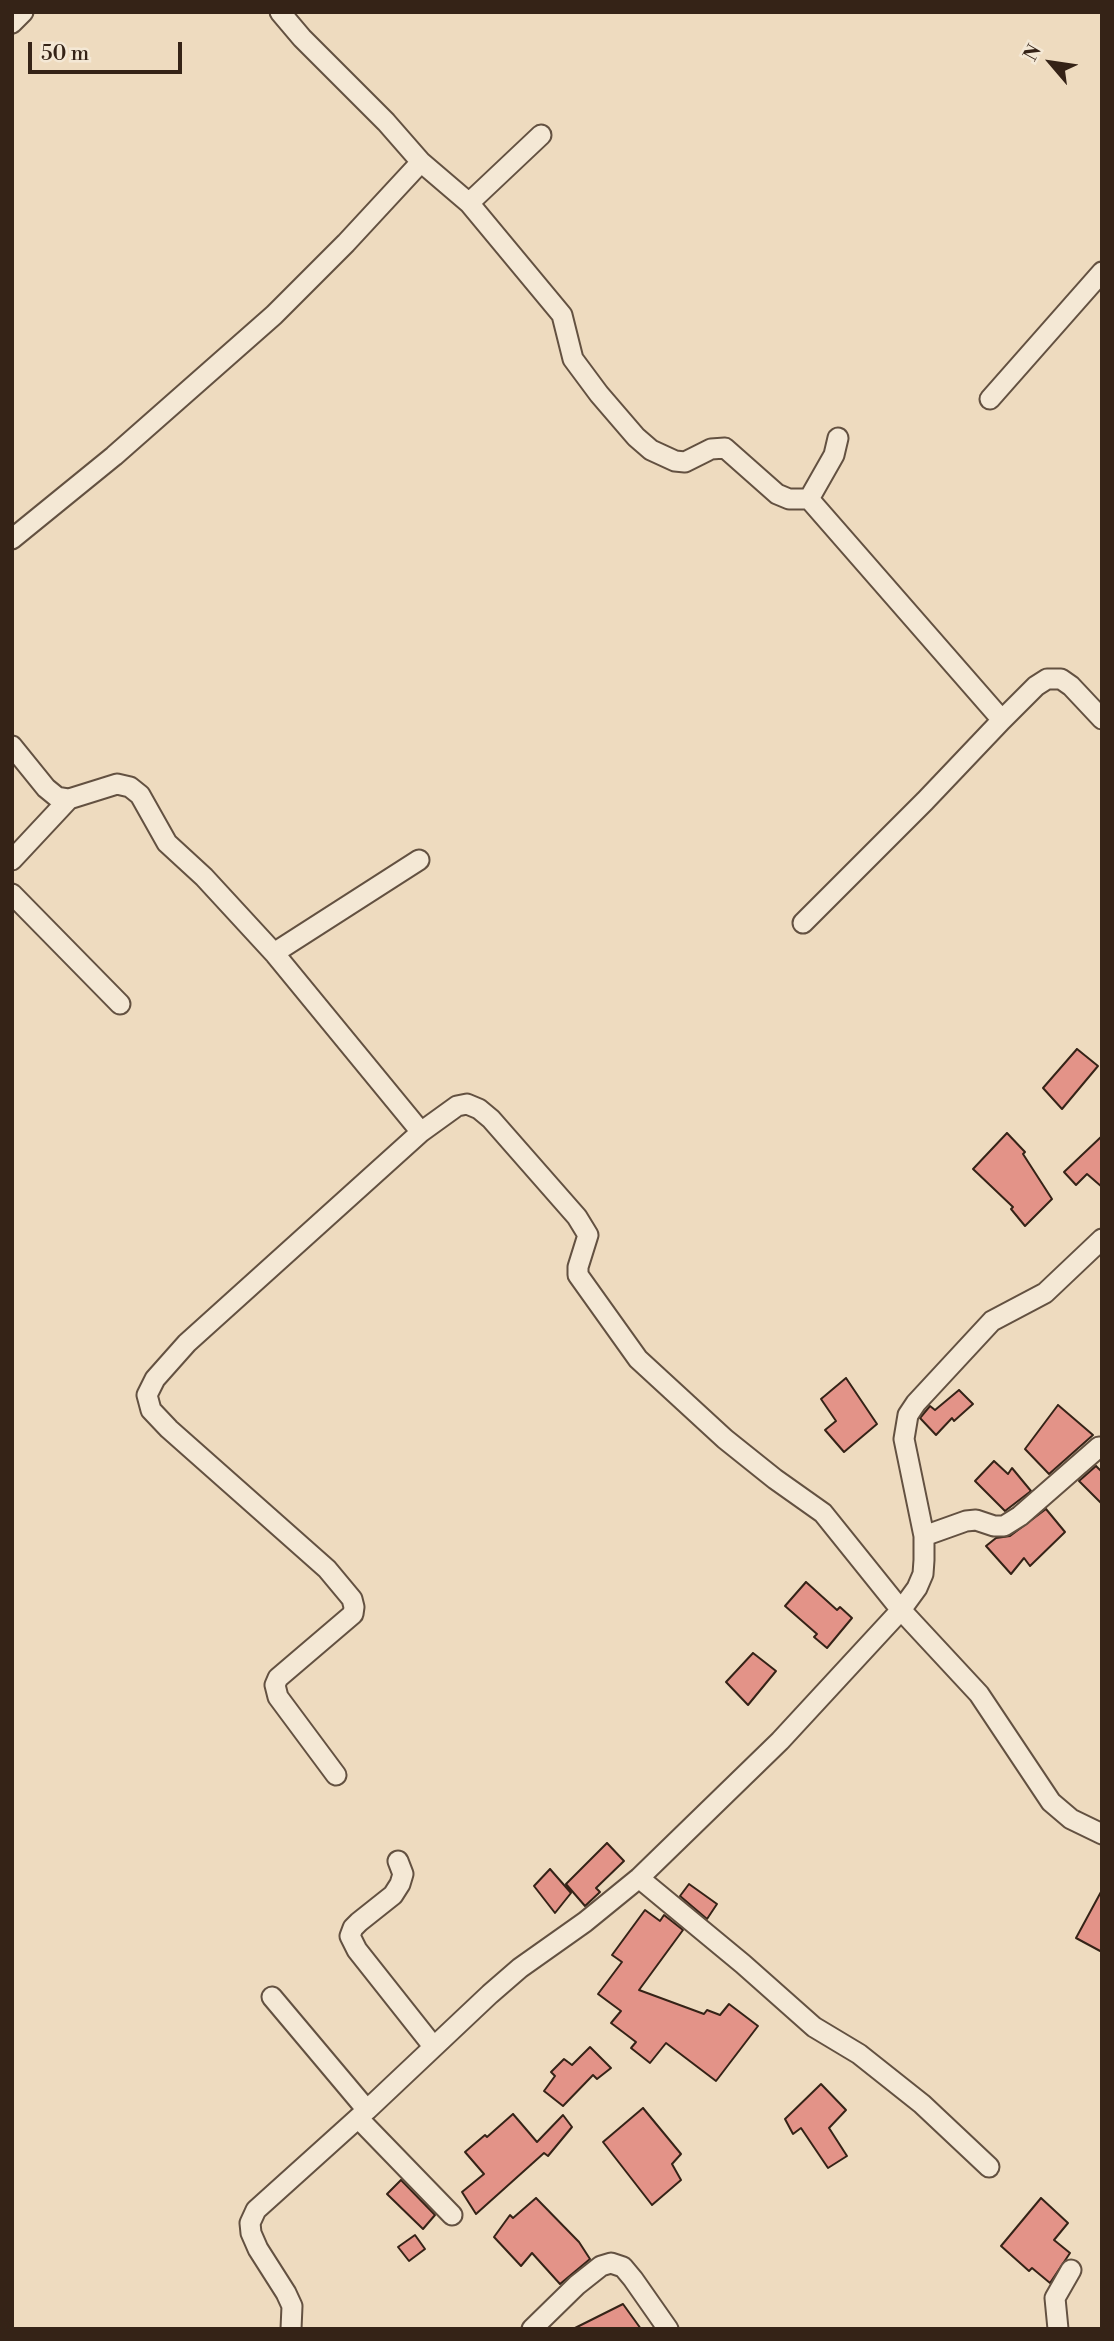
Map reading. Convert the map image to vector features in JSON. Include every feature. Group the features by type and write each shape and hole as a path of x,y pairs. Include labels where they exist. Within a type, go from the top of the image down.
{"street":[{"path":"12,23 23,12"},
{"path":"280,12 421,162 469,203 562,315 573,359 636,437 651,450 676,461 685,462 711,449 725,448 778,494 789,499 809,499 1002,720"},
{"path":"469,203 541,135"},
{"path":"12,539 114,456 274,315 421,162"},
{"path":"990,399 1102,272"},
{"path":"809,499 834,455 838,438"},
{"path":"803,923 1036,686 1047,679 1061,679 1072,685 1102,719"},
{"path":"12,746 46,788 57,797 69,799 117,784 130,786 140,795 167,843 204,877 274,953 421,1132"},
{"path":"12,860 69,799"},
{"path":"274,953 419,860"},
{"path":"12,894 120,1003"},
{"path":"336,1775 278,1697 275,1685 278,1678 353,1615 352,1599 327,1569 169,1429 151,1410 147,1395 155,1379 187,1343 421,1132 457,1106 467,1104 479,1109 491,1119 577,1217 588,1235 578,1275 638,1359 725,1439 823,1513 901,1610 979,1694 1051,1802 1071,1819 1102,1835"},
{"path":"291,2329 292,2306 251,2233 250,2223 256,2210 520,1968 585,1922 639,1878 761,1761 901,1610 918,1588 923,1574 924,1535 904,1439 908,1415 992,1321 1045,1293 1102,1239"},
{"path":"924,1535 966,1521 976,1520 1004,1526 1020,1516 1099,1447"},
{"path":"398,1861 403,1874 393,1895 352,1928 350,1936 357,1950 433,2046"},
{"path":"639,1878 814,2027 859,2054 922,2104 989,2167"},
{"path":"272,1997 362,2114 452,2215"},
{"path":"532,2329 577,2285 601,2266 611,2263 623,2267 634,2279 667,2329"},
{"path":"1058,2329 1055,2298 1071,2270"}],"building":[{"path":"1077,1049 1098,1066 1062,1109 1043,1088"},
{"path":"1007,1133 1025,1152 1023,1154 1052,1199 1025,1226 1011,1209 1013,1207 973,1169"},
{"path":"1102,1136 1102,1187 1087,1174 1076,1185 1064,1172"},
{"path":"846,1378 877,1424 844,1452 825,1430 836,1421 821,1399"},
{"path":"959,1390 973,1404 954,1421 952,1418 936,1435 920,1418 930,1406 935,1410"},
{"path":"1058,1405 1093,1435 1049,1474 1025,1449"},
{"path":"994,1461 1008,1474 1012,1468 1031,1491 1005,1511 975,1481"},
{"path":"1096,1466 1102,1472 1102,1504 1079,1481"},
{"path":"1046,1509 1065,1532 1030,1566 1024,1558 1011,1574 986,1546 996,1538 1010,1536"},
{"path":"806,1582 837,1610 840,1607 852,1618 827,1648 814,1637 817,1634 785,1606"},
{"path":"753,1653 776,1671 748,1705 726,1682"},
{"path":"607,1843 624,1861 596,1888 600,1892 585,1906 566,1884"},
{"path":"550,1869 571,1893 555,1913 534,1886"},
{"path":"689,1884 717,1904 707,1919 680,1896"},
{"path":"1102,1890 1102,1952 1076,1938"},
{"path":"645,1910 660,1921 664,1915 683,1930 639,1990 704,2014 707,2010 720,2015 729,2004 758,2026 716,2081 666,2043 650,2063 631,2048 636,2042 611,2023 621,2011 598,1994 622,1962 612,1955"},
{"path":"590,2047 611,2068 597,2079 593,2075 563,2106 544,2091 555,2076 551,2072 564,2059 572,2065"},
{"path":"821,2084 846,2110 829,2128 847,2156 828,2168 801,2128 793,2134 785,2119"},
{"path":"643,2108 681,2154 672,2164 681,2180 652,2205 603,2142"},
{"path":"513,2114 537,2142 563,2115 572,2127 548,2156 544,2153 476,2214 462,2192 484,2174 465,2152"},
{"path":"401,2180 435,2215 423,2229 387,2194"},
{"path":"536,2198 579,2242 590,2259 560,2284 532,2253 521,2266 494,2237 510,2215 513,2218"},
{"path":"1041,2198 1068,2223 1054,2240 1070,2253 1050,2283 1032,2268 1029,2271 1001,2246"},
{"path":"415,2235 425,2249 409,2261 398,2247"},
{"path":"623,2304 641,2329 573,2329"}]}
